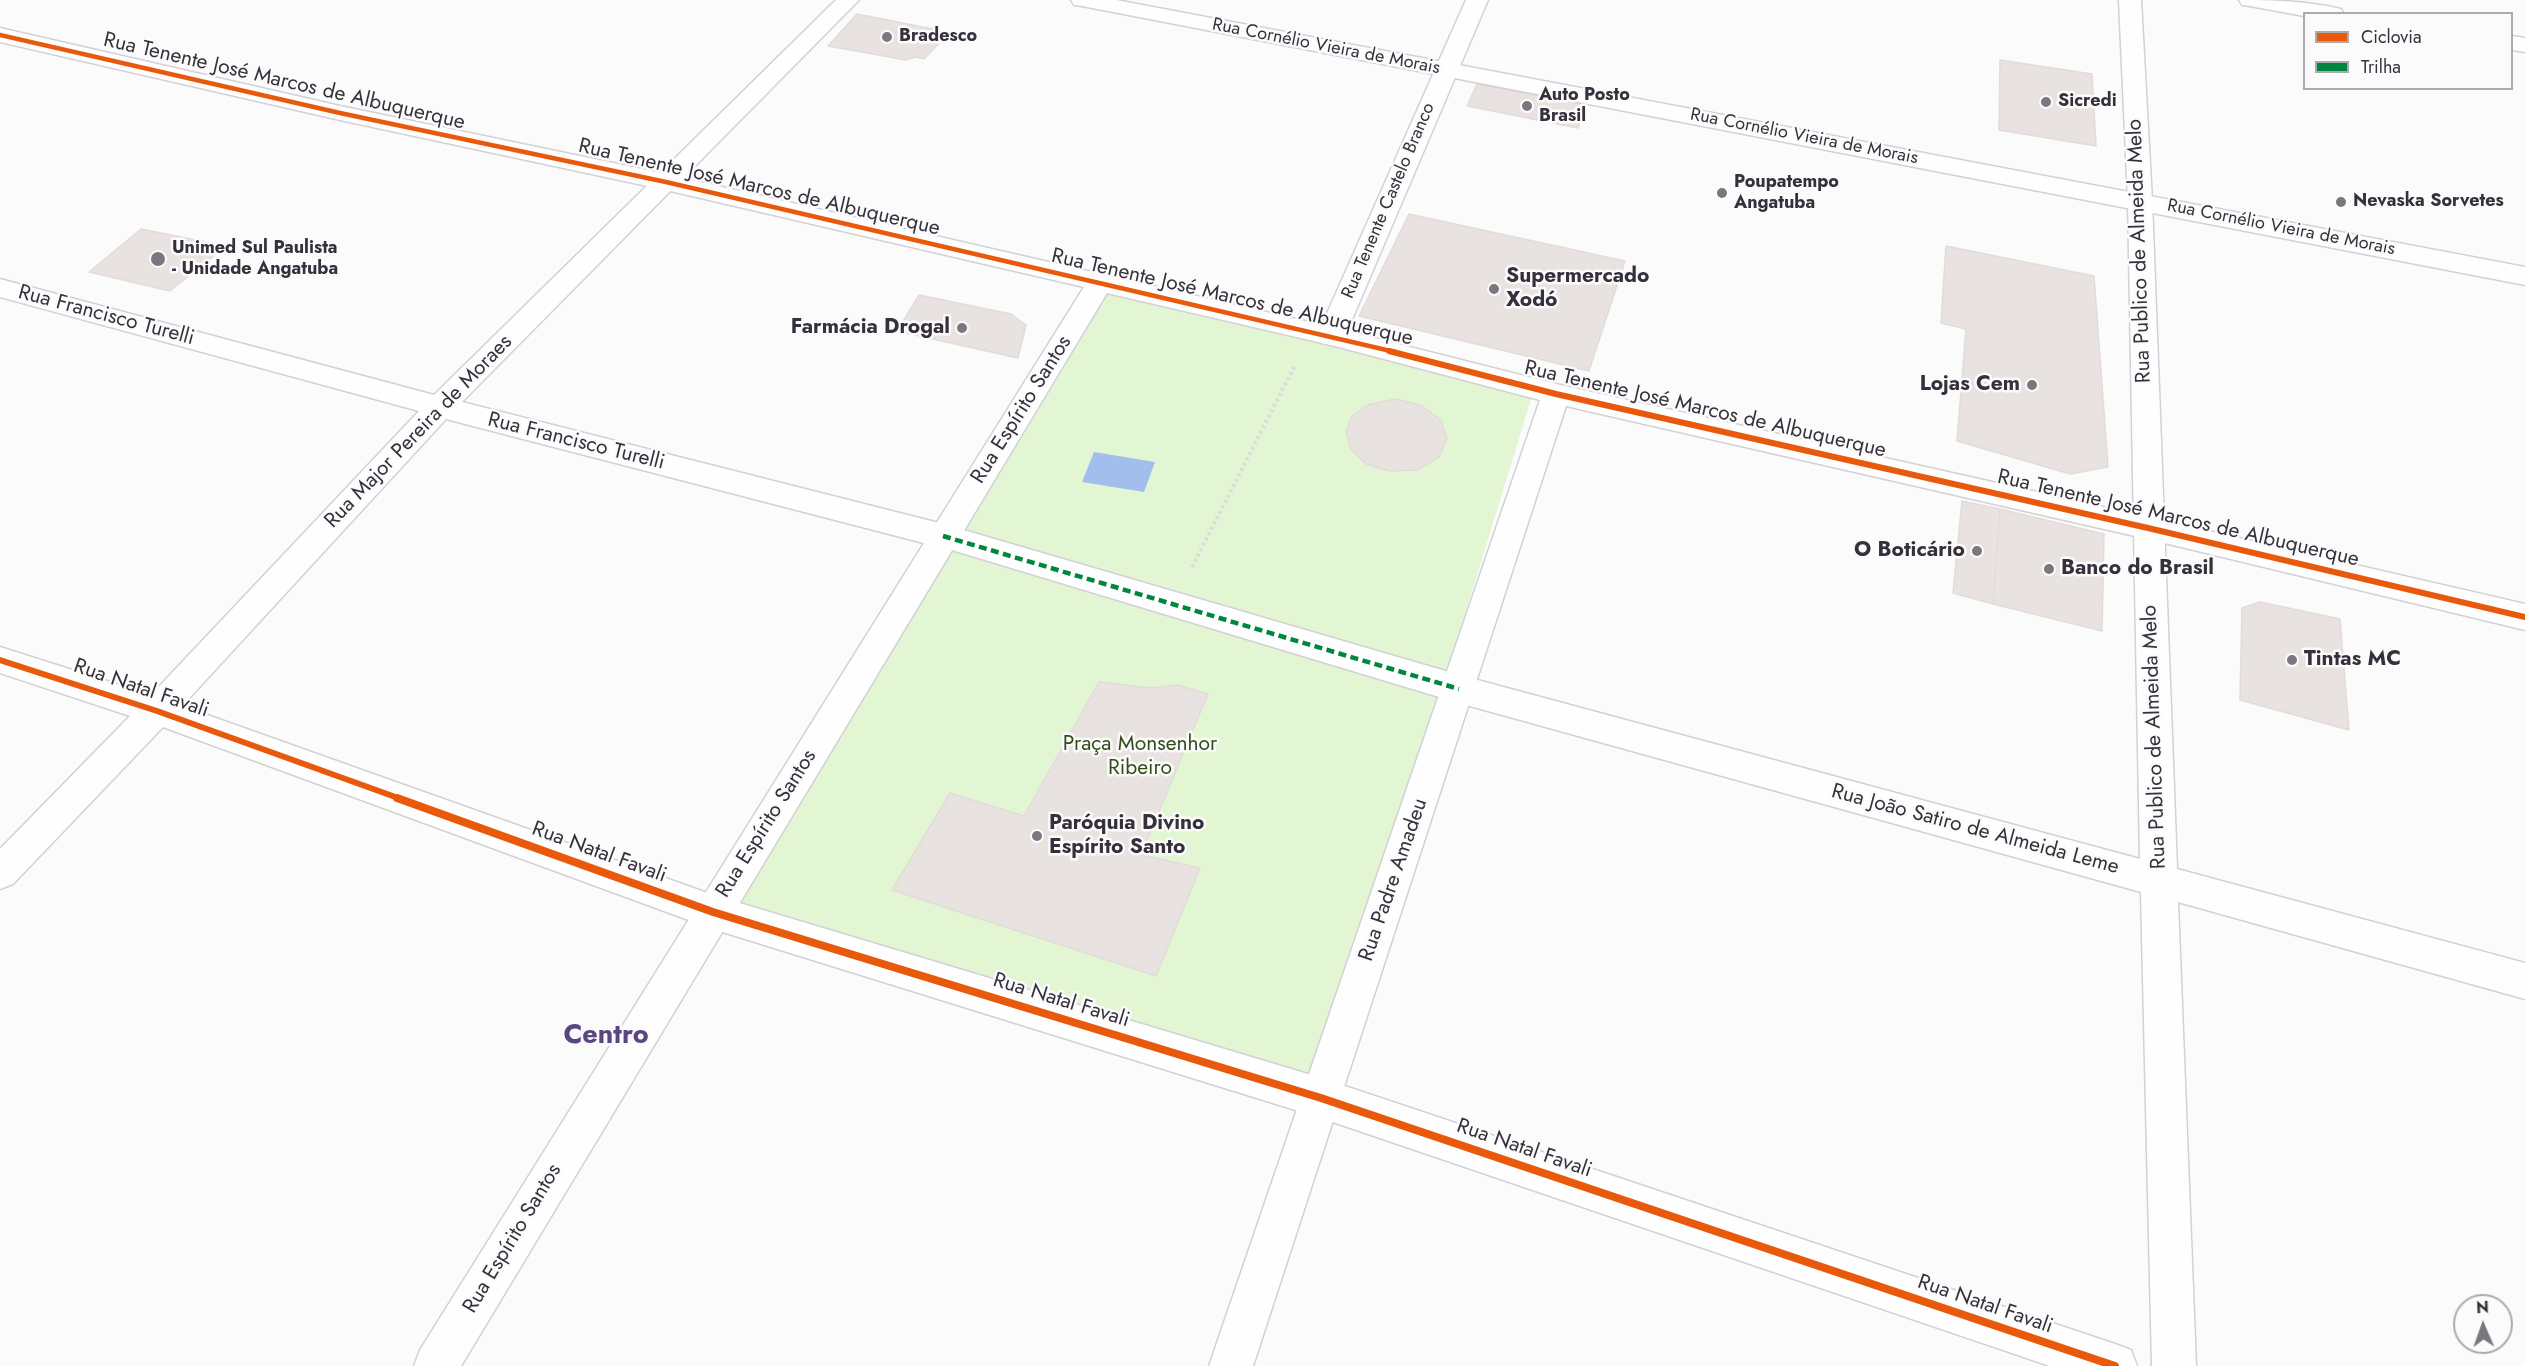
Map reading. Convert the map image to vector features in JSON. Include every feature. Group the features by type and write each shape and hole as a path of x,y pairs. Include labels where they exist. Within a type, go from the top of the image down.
{"street":[{"name":"Rua Major Pereira de Moraes","path":"0,873 157,711 440,407 848,0"},
{"name":"Rua Cornélio Vieira de Morais","path":"1083,0 2525,276"},
{"name":"Rua Tenente Castelo Branco","path":"1321,334 1477,0"},
{"name":"Rua Publico de Almeida Melo","path":"2130,0 2140,201 2174,1366"},
{"path":"2250,0 2320,12"},
{"name":"Rua Tenente José Marcos de Albuquerque","path":"0,35 329,111 666,182 1321,334 1556,394 2525,616"},
{"name":"Rua Espírito Santos","path":"436,1366 1100,283"},
{"name":"Rua Francisco Turelli","path":"0,288 440,407 943,536 1173,605"},
{"name":"Rua Padre Amadeu","path":"1231,1366 1556,394"},
{"name":"Rua João Satiro de Almeida Leme","path":"1173,605 1459,689 2525,981"},
{"name":"Rua Natal Favali","path":"0,660 157,711 713,912 1321,1098 2115,1366"}],"path":[{"path":"1173,605 1321,334"}],"green space":[{"name":"Praça Monsenhor Ribeiro","path":"1106,293 1533,393 1316,1099 739,904"}],"water":[{"path":"1094,452 1155,462 1144,492 1082,482"}],"building":[{"name":"Bradesco","path":"857,14 933,29 930,35 944,38 924,59 915,57 906,60 828,46"},
{"name":"Sicredi","path":"2000,60 2092,74 2096,146 1999,130"},
{"name":"Auto Posto Brasil","path":"1477,84 1586,105 1578,128 1467,106"},
{"name":"Supermercado Xodó","path":"1409,214 1625,261 1589,371 1359,316"},
{"name":"Unimed Sul Paulista - Unidade Angatuba","path":"141,229 226,246 170,291 89,272"},
{"name":"Lojas Cem","path":"1946,246 2094,276 2108,467 2070,474 1957,441 1966,329 1941,323"},
{"name":"Farmácia Drogal","path":"919,295 1011,314 1026,325 1018,358 897,331"},
{"path":"1395,399 1421,405 1441,420 1447,439 1439,457 1418,470 1389,471 1366,464 1351,449 1346,432 1352,416 1368,405"},
{"name":"O Boticário","path":"1962,501 2000,509 1993,604 1953,593"},
{"name":"Banco do Brasil","path":"2000,509 2104,534 2102,631 1993,604"},
{"name":"Tintas MC","path":"2260,602 2340,619 2349,730 2240,700 2242,608"},
{"name":"Paróquia Divino Espírito Santo","path":"1099,682 1151,688 1178,685 1208,694 1141,855 1200,868 1156,976 892,890 950,793 1024,816"}],"marked path":[{"path":"943,536 1459,689"}],"cycle path":[{"path":"0,35 340,113 666,182 1331,336 1556,394 2148,528 2525,617"},
{"path":"0,660 157,711 713,912 1321,1098 2115,1366"}],"place":[{"name":"Bradesco","path":"887,37"},
{"name":"Sicredi","path":"2046,102"},
{"name":"Auto Posto Brasil","path":"1527,106"},
{"name":"Poupatempo Angatuba","path":"1722,193"},
{"name":"Nevaska Sorvetes","path":"2341,202"},
{"name":"Unimed Sul Paulista - Unidade Angatuba","path":"158,259"},
{"name":"Supermercado Xodó","path":"1494,289"},
{"name":"Farmácia Drogal","path":"962,328"},
{"name":"Lojas Cem","path":"2032,385"},
{"name":"O Boticário","path":"1977,551"},
{"name":"Banco do Brasil","path":"2049,569"},
{"name":"Tintas MC","path":"2292,660"},
{"name":"Paróquia Divino Espírito Santo","path":"1037,836"}],"district":[{"name":"Centro","path":"606,1036"}]}
